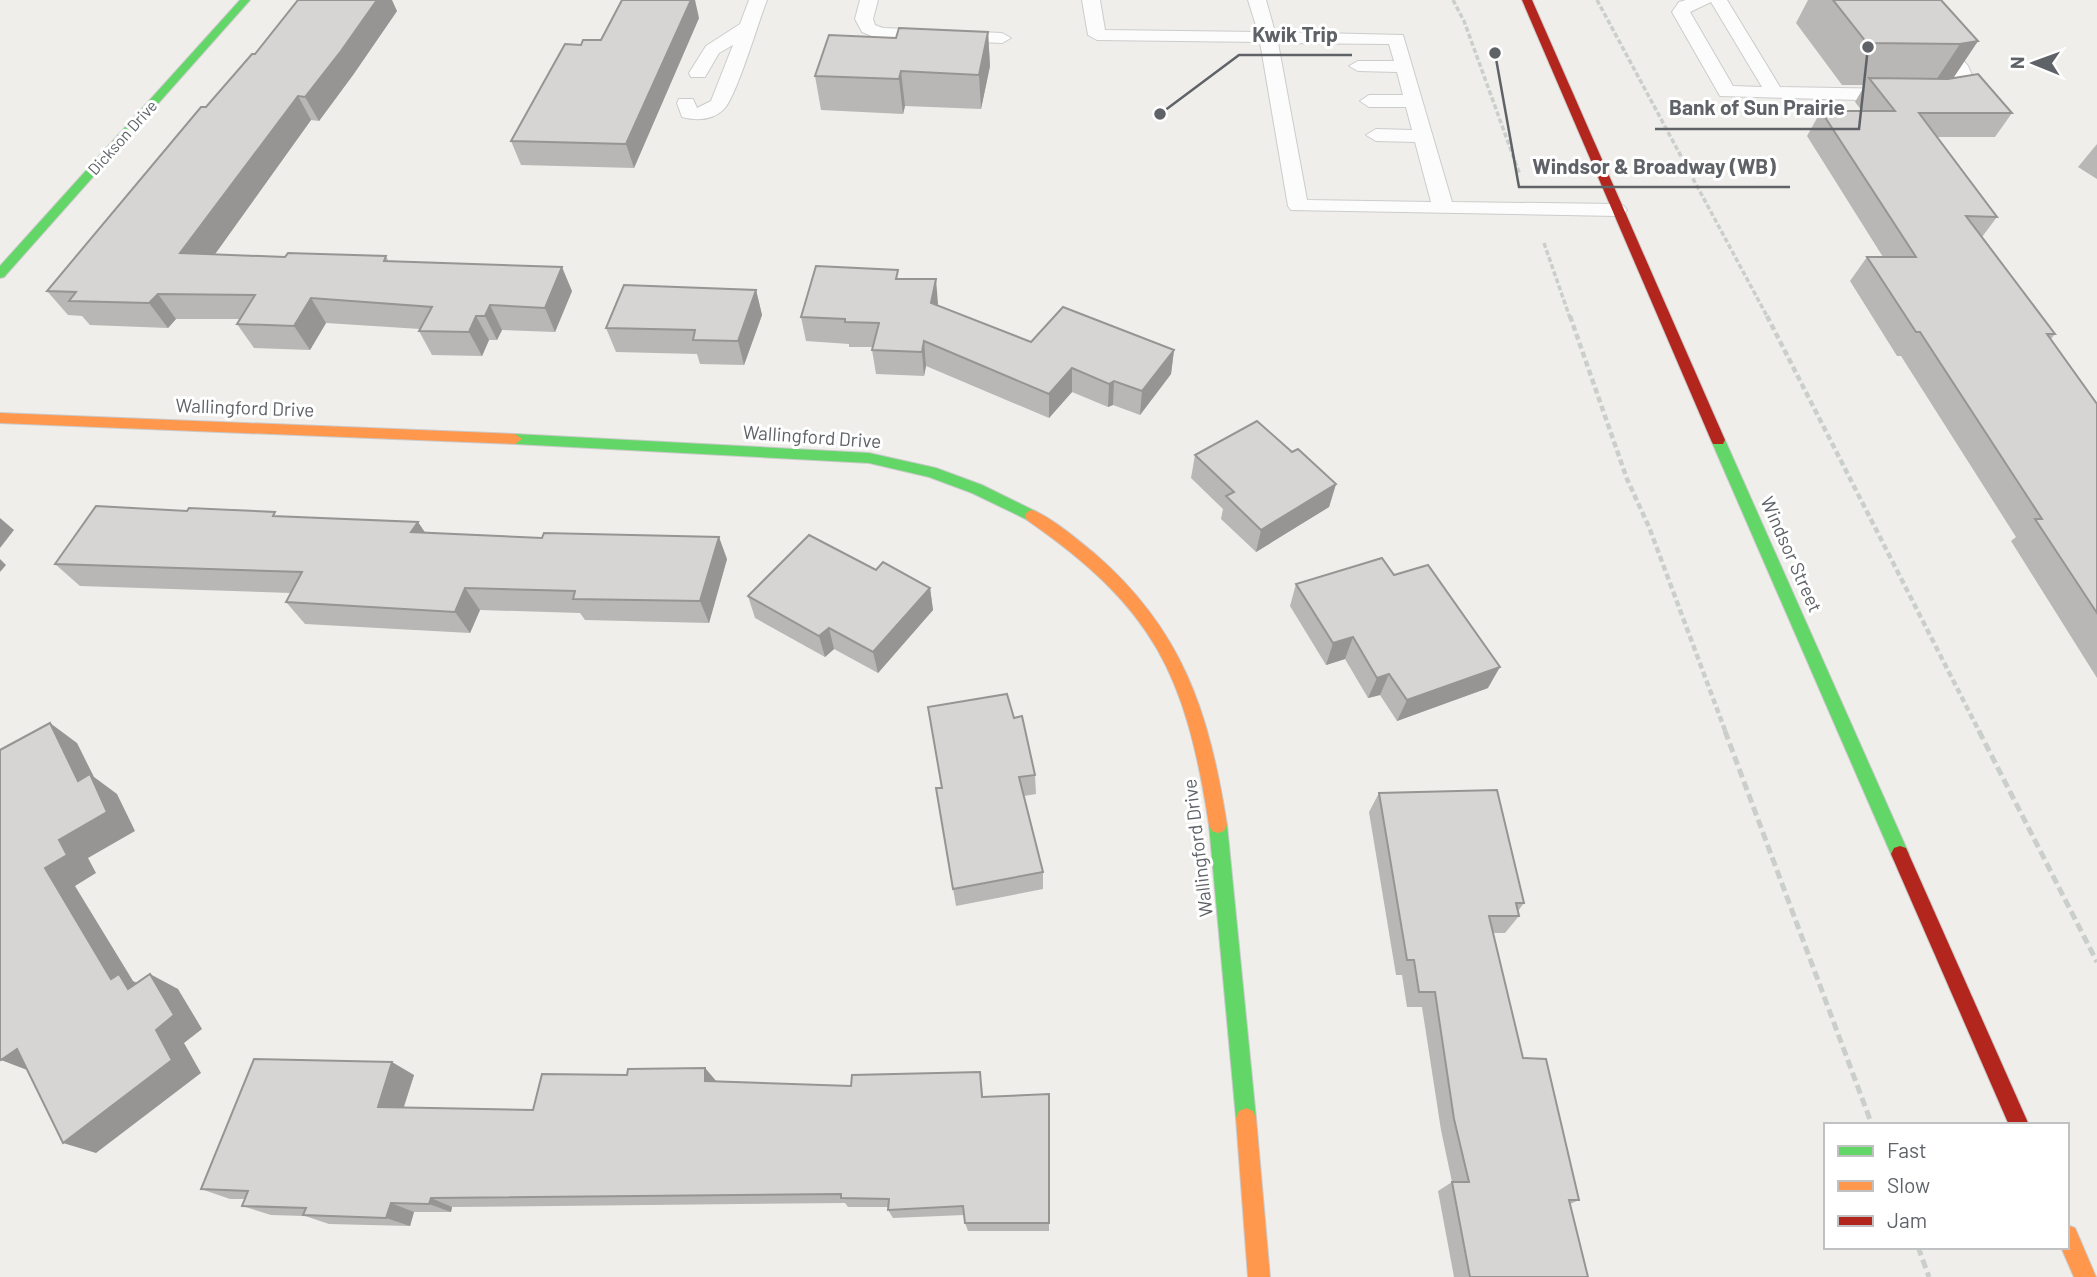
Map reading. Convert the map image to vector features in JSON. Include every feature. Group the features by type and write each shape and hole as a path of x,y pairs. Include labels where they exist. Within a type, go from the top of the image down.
{"street":[{"name":"Dickson Drive","path":"0,274 245,0"},
{"name":"Windsor Street","path":"1527,0 2018,1123"},
{"name":"Wallingford Drive","path":"0,418 469,437 869,458 931,472 1001,499 1082,548 1135,598 1170,647 1200,724 1216,802 1259,1277"},
{"path":"2069,1241 2085,1277"}],"lane":[{"path":"686,103 689,113 700,115 710,113 720,103 758,0"},
{"path":"869,0 864,19 868,28 880,33 1002,38"},
{"path":"1091,0 1097,35 1397,39 1443,208"},
{"path":"1257,0 1268,37 1298,206 1617,210"},
{"path":"1704,0 1685,6 1681,12 1727,92 1932,95 1957,91 1966,82 1961,70 1904,0"},
{"path":"1718,0 1774,92"},
{"path":"698,73 712,50 748,27"},
{"path":"1272,64 1298,64"},
{"path":"1358,66 1404,67"},
{"path":"1279,101 1304,101"},
{"path":"1369,101 1414,102"},
{"path":"1285,134 1310,134"},
{"path":"1376,135 1424,136"}],"path":[{"path":"1453,0 1464,21 1627,479 1649,527 1871,1123"},
{"path":"1597,0 1758,299 2097,962"},
{"path":"1919,1249 1929,1277"}],"building":[{"path":"298,0 377,0 305,97 298,96 180,253 285,257 288,253 386,256 384,261 562,267 545,308 490,305 485,316 476,316 469,332 419,331 432,307 311,298 294,326 237,324 255,295 158,294 149,303 69,301 76,292 47,291 201,107 206,107 252,54 255,54"},
{"path":"622,0 691,0 626,144 511,141 565,44 581,45 583,40 601,40"},
{"path":"1833,0 1941,0 1978,41 1960,44 1867,43"},
{"path":"899,28 988,32 979,75 901,71 899,79 815,76 829,35 896,38"},
{"path":"1978,74 2012,113 1919,113 1997,217 1966,216 2055,334 2047,334 2097,404 2097,613 2035,519 2042,519 1920,332 1916,332 1867,257 1916,257 1821,111 1895,111 1869,78 1948,79"},
{"path":"816,266 898,270 896,279 936,279 931,303 1031,342 1063,307 1174,350 1142,391 1114,381 1109,384 1072,368 1049,394 924,341 922,352 872,350 879,323 801,317"},
{"path":"624,285 756,290 738,341 693,340 695,330 606,328"},
{"path":"1257,421 1292,452 1298,449 1336,484 1261,530 1226,496 1234,492 1195,455"},
{"path":"96,506 275,512 273,516 418,522 411,532 542,538 544,533 719,537 700,601 573,599 575,591 465,588 455,612 286,602 302,572 55,564"},
{"path":"809,535 876,570 883,562 930,588 873,652 829,628 819,636 748,596"},
{"path":"1382,558 1394,575 1428,565 1500,667 1407,700 1389,674 1377,678 1353,637 1333,643 1296,584"},
{"path":"1007,694 1014,718 1022,716 1035,775 1019,777 1043,872 953,889 936,788 942,788 928,707"},
{"path":"50,723 78,781 90,774 107,812 59,840 67,855 45,868 111,979 119,974 128,989 150,974 174,1015 156,1030 172,1060 63,1143 17,1049 1,1060 0,1058 0,750"},
{"path":"1497,790 1524,903 1516,903 1519,916 1489,916 1523,1058 1546,1059 1579,1200 1569,1200 1588,1277 1470,1277 1452,1182 1469,1182 1454,1119 1435,992 1419,992 1414,960 1407,960 1379,793"},
{"path":"254,1059 392,1062 378,1107 533,1110 542,1074 627,1075 628,1069 705,1068 705,1081 851,1086 852,1075 980,1072 982,1097 1049,1094 1049,1223 965,1223 963,1206 888,1210 889,1199 841,1198 841,1194 431,1198 429,1204 391,1203 386,1218 303,1215 306,1208 242,1206 248,1191 201,1189"}],"traffic: fast":[{"path":"0,274 245,0"},
{"path":"515,439 869,458 931,472 977,489 1032,516"},
{"path":"1718,440 1900,854"},
{"path":"1218,825 1246,1118"}],"traffic: slow":[{"path":"0,418 515,439"},
{"path":"1032,516 1075,546 1111,577 1141,610 1165,646 1184,685 1199,727 1218,825"},
{"path":"1246,1118 1259,1277"},
{"path":"2069,1241 2085,1277"}],"traffic: jam":[{"path":"1527,0 1718,440"},
{"path":"1900,854 2018,1123"}],"place":[{"name":"Bank of Sun Prairie","path":"1868,47"},
{"name":"Windsor & Broadway (WB)","path":"1495,53"},
{"name":"Kwik Trip","path":"1160,114"}]}
